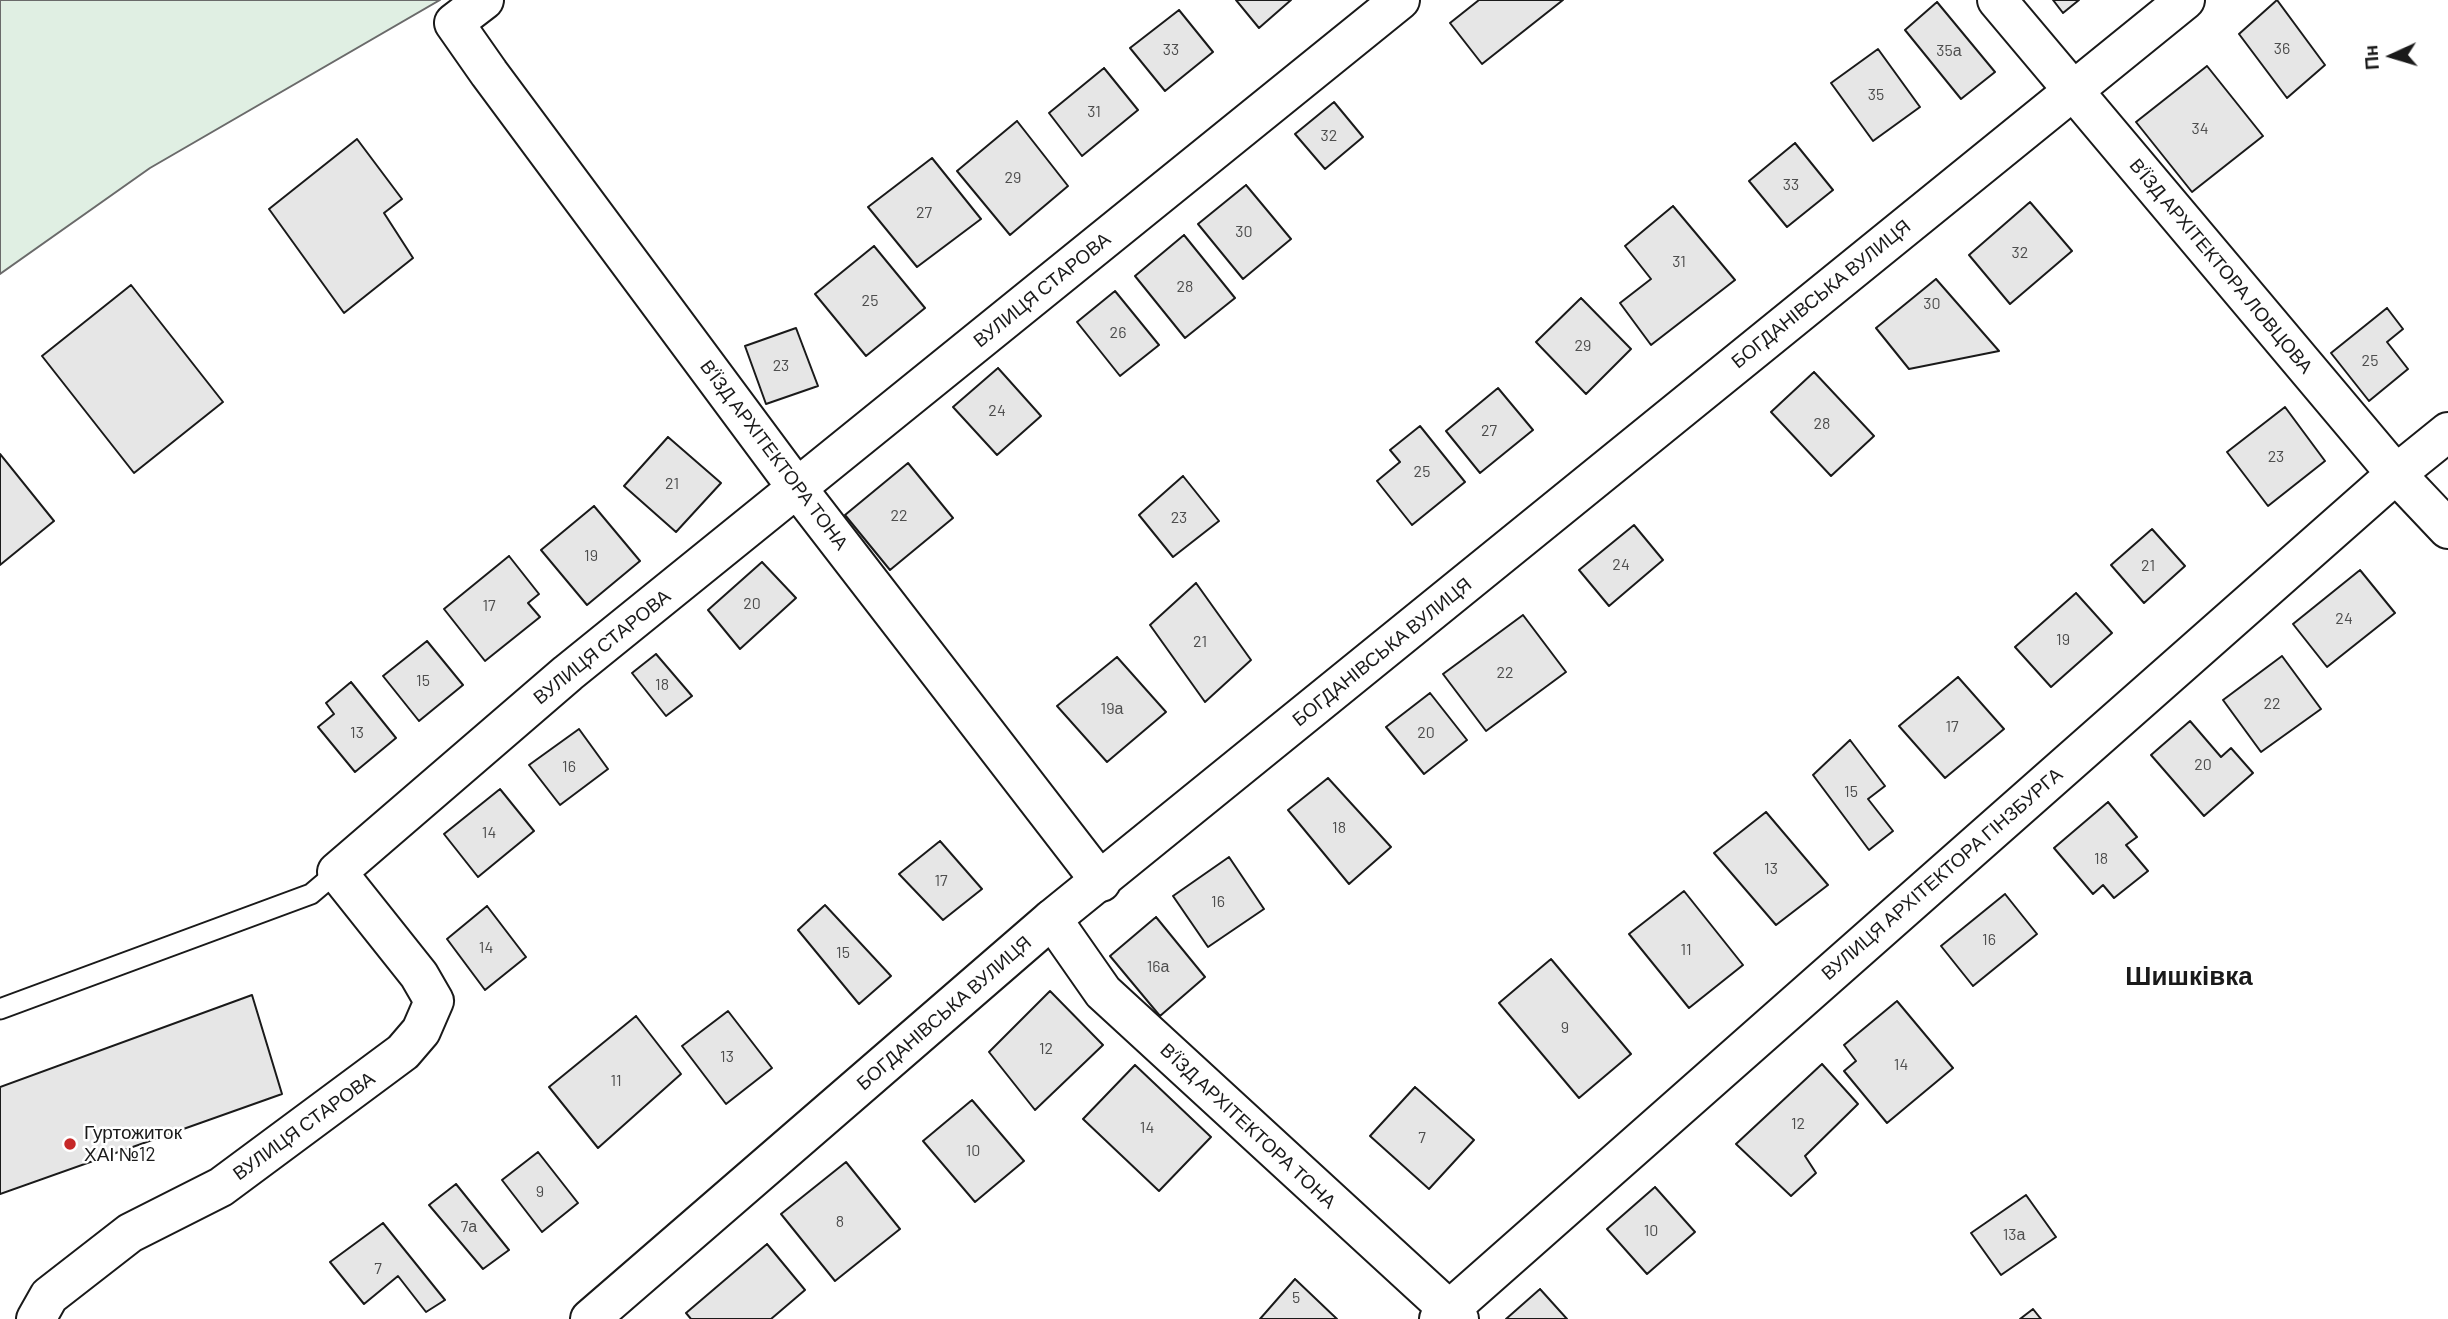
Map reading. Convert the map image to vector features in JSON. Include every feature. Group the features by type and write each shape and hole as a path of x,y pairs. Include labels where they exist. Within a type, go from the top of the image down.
{"street":[{"name":"В’ЇЗД АРХІТЕКТОРА ТОНА","path":"484,0 454,23 548,156 797,488 1101,882"},
{"name":"ВУЛИЦЯ СТАРОВА","path":"36,1319 49,1296 130,1233 221,1187 387,1065 403,1052 421,1031 434,1001 419,975 337,872 568,673 1401,0"},
{"name":"В’ЇЗД АРХІТЕКТОРА ЛОВЦОВА","path":"1997,0 2396,474 2448,529"},
{"name":"БОГДАНІВСЬКА ВУЛИЦЯ","path":"590,1319 1052,919 1101,882 2072,89 2185,0"},
{"name":"ВУЛИЦЯ АРХІТЕКТОРА ГІНЗБУРГА","path":"1449,1316 2396,474 2448,432"},
{"name":"В’ЇЗД АРХІТЕКТОРА ТОНА","path":"1052,919 1103,992 1449,1316"}],"lane":[{"path":"0,1009 311,894 337,872"}],"green space":[{"path":"0,0 440,0 150,168 0,274"}],"building":[{"path":"1236,0 1291,0 1259,28"},
{"path":"1479,0 1563,0 1482,64 1450,23"},
{"path":"2053,0 2079,0 2063,13"},
{"path":"2277,0 2325,65 2287,98 2239,34"},
{"path":"1937,2 1995,72 1961,99 1905,30"},
{"path":"1179,10 1213,52 1165,91 1130,48"},
{"path":"1878,49 1920,107 1873,141 1831,83"},
{"path":"2207,66 2263,136 2192,192 2136,122"},
{"path":"1104,68 1138,110 1082,156 1049,113"},
{"path":"1334,102 1363,137 1325,169 1295,134"},
{"path":"1017,121 1068,186 1010,235 957,171"},
{"path":"357,139 402,199 384,213 413,258 344,313 269,209"},
{"path":"1795,143 1833,190 1787,227 1749,181"},
{"path":"932,158 981,219 917,267 868,207"},
{"path":"1246,185 1291,239 1243,279 1198,224"},
{"path":"2030,202 2072,251 2010,304 1969,255"},
{"path":"1673,206 1735,280 1651,345 1620,303 1651,279 1625,246"},
{"path":"1184,235 1235,298 1185,338 1135,276"},
{"path":"874,246 925,308 866,356 815,294"},
{"path":"1936,279 1999,351 1909,369 1876,328"},
{"path":"131,285 223,402 134,473 42,356"},
{"path":"1115,291 1159,345 1120,376 1077,322"},
{"path":"1581,298 1631,349 1586,394 1536,342"},
{"path":"2387,308 2403,329 2387,342 2408,369 2369,401 2331,353"},
{"path":"796,328 818,386 766,404 745,346"},
{"path":"998,368 1041,416 997,455 953,407"},
{"path":"1814,372 1874,436 1831,476 1771,412"},
{"path":"1498,388 1533,430 1480,473 1446,431"},
{"path":"2285,407 2325,461 2268,506 2227,452"},
{"path":"1420,426 1465,482 1412,525 1377,481 1400,462 1390,450"},
{"path":"668,437 721,483 676,532 624,486"},
{"path":"0,454 54,521 0,565"},
{"path":"908,463 953,518 890,570 845,515"},
{"path":"1183,476 1219,521 1173,557 1139,515"},
{"path":"594,506 640,561 587,605 541,550"},
{"path":"1634,525 1663,560 1609,606 1579,570"},
{"path":"2152,529 2185,566 2144,603 2111,565"},
{"path":"509,556 539,594 528,603 540,617 485,661 444,609"},
{"path":"762,562 796,598 740,649 708,610"},
{"path":"2360,570 2395,613 2327,667 2293,624"},
{"path":"1196,583 1251,660 1205,702 1150,625"},
{"path":"2076,593 2112,633 2051,687 2015,647"},
{"path":"1523,615 1566,672 1486,731 1443,674"},
{"path":"427,641 463,685 419,721 383,676"},
{"path":"656,654 692,696 666,716 632,673"},
{"path":"2282,656 2321,709 2261,752 2223,700"},
{"path":"1117,657 1166,712 1107,762 1057,706"},
{"path":"1958,677 2004,729 1945,778 1899,726"},
{"path":"351,682 396,738 355,772 318,727 334,714 326,703"},
{"path":"1430,693 1467,740 1424,774 1386,727"},
{"path":"2190,721 2221,757 2231,748 2253,773 2204,816 2151,755"},
{"path":"579,729 608,769 560,805 529,765"},
{"path":"1850,740 1885,786 1868,799 1893,831 1869,850 1813,775"},
{"path":"1328,778 1391,847 1349,884 1288,810"},
{"path":"500,789 534,831 478,877 444,834"},
{"path":"2108,802 2137,837 2126,845 2148,871 2114,898 2103,885 2093,894 2054,848"},
{"path":"1766,812 1828,885 1776,925 1714,853"},
{"path":"940,841 982,889 943,920 899,874"},
{"path":"1229,857 1264,909 1208,947 1173,896"},
{"path":"1684,891 1743,965 1689,1008 1629,934"},
{"path":"2005,894 2037,934 1973,986 1941,946"},
{"path":"825,905 891,976 859,1004 798,930"},
{"path":"487,906 526,957 485,990 447,939"},
{"path":"1156,917 1205,977 1160,1016 1110,956"},
{"path":"1551,959 1631,1054 1579,1098 1499,1003"},
{"path":"1050,991 1103,1045 1035,1110 989,1052"},
{"name":"Гуртожиток ХАІ №12","path":"252,995 282,1094 0,1194 0,1087"},
{"path":"1897,1001 1953,1068 1887,1123 1844,1071 1856,1061 1844,1045"},
{"path":"728,1011 772,1068 726,1104 682,1046"},
{"path":"636,1016 681,1074 598,1148 549,1087"},
{"path":"1822,1064 1858,1104 1805,1156 1816,1173 1791,1196 1736,1144"},
{"path":"1135,1065 1211,1137 1159,1191 1083,1119"},
{"path":"1415,1087 1474,1140 1429,1189 1370,1136"},
{"path":"972,1100 1024,1161 975,1202 923,1141"},
{"path":"538,1152 578,1203 542,1232 502,1180"},
{"path":"846,1162 900,1229 835,1281 781,1214"},
{"path":"456,1184 509,1250 483,1269 429,1205"},
{"path":"1655,1187 1695,1232 1647,1274 1607,1229"},
{"path":"2026,1195 2056,1237 2001,1275 1971,1233"},
{"path":"383,1223 445,1300 426,1312 398,1276 364,1304 330,1262"},
{"path":"767,1244 805,1290 771,1319 691,1319 686,1313"},
{"path":"1295,1279 1337,1319 1260,1319"},
{"path":"1540,1289 1567,1319 1506,1319"},
{"path":"2033,1309 2041,1319 2020,1319"}],"place":[{"name":"Гуртожиток ХАІ №12","path":"70,1144"}],"district":[{"name":"Шишківка","path":"2189,976"}]}
